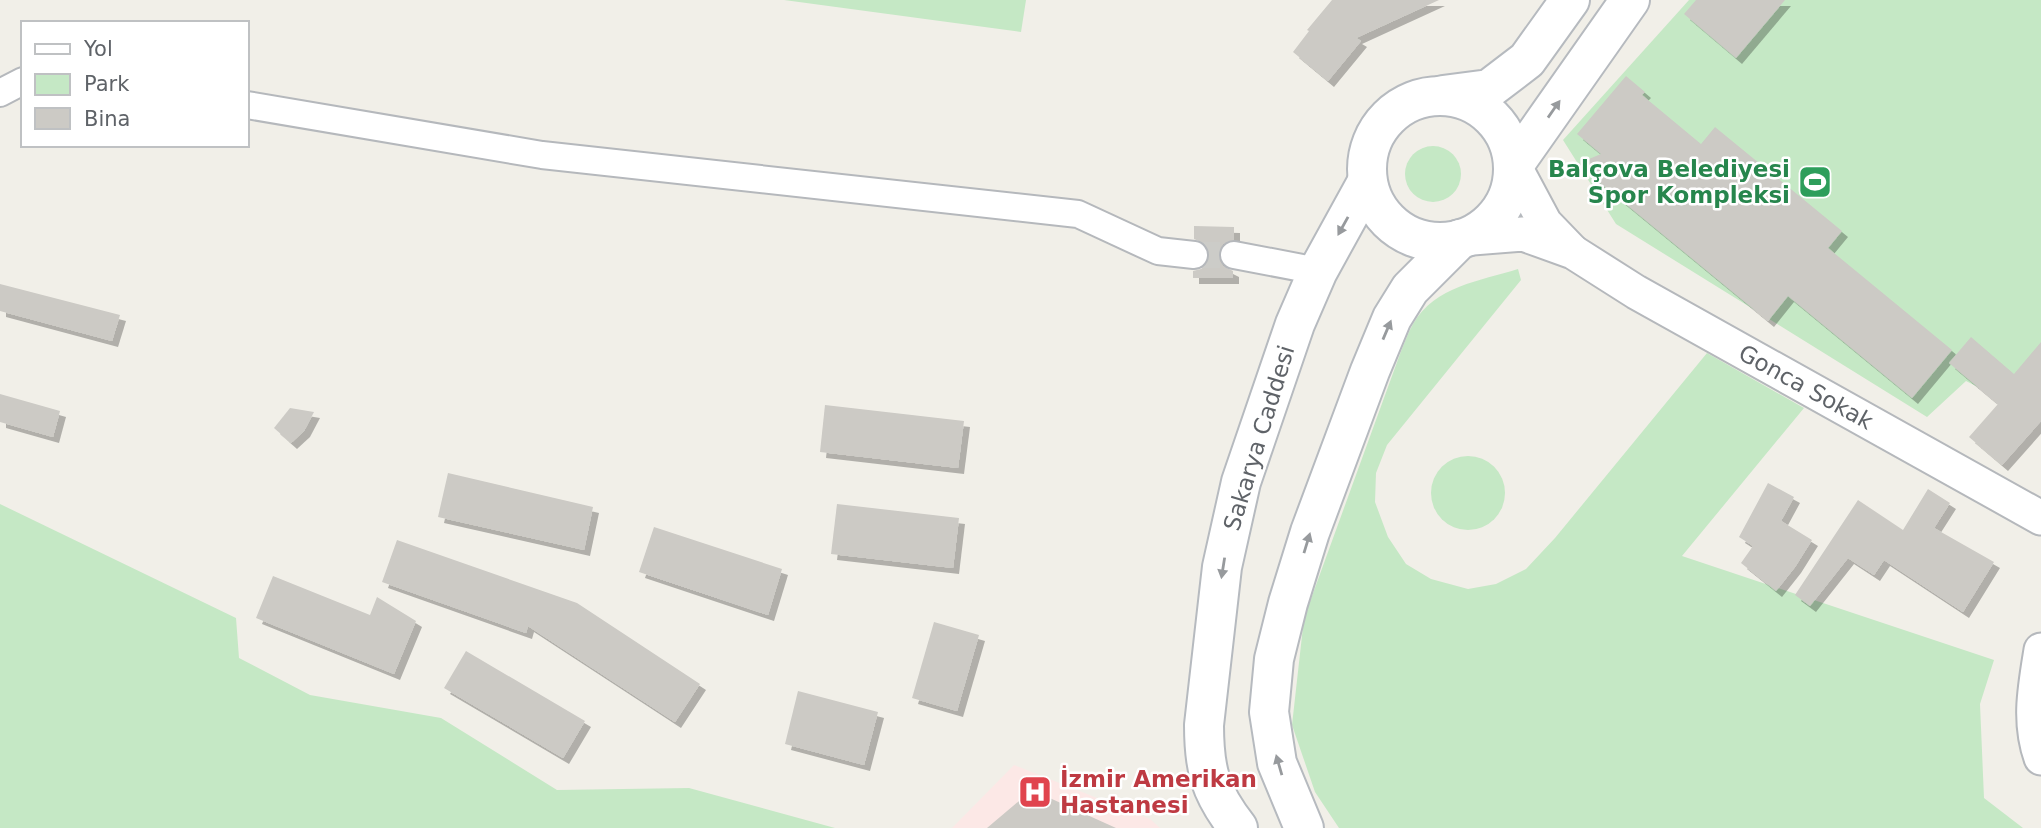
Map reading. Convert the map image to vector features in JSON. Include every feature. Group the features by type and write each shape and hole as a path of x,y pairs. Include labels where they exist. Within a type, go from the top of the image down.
{"main road":[{"path":"1441,96 1466,102 1487,113 1501,126 1510,140 1514,165 1500,212 1483,229 1460,239 1423,242 1402,232 1383,218 1373,199 1367,182 1367,161 1372,141 1391,116 1413,99 1489,89 1527,60 1570,0"},
{"path":"1514,165 1630,0"},
{"name":"Sakarya Caddesi","path":"1238,828 1222,807 1209,780 1204,751 1204,725 1222,567 1241,482 1291,335 1318,271 1367,182"},
{"path":"1304,828 1277,763 1269,712 1274,659 1288,603 1310,532 1392,318 1410,289 1460,239"}],"street":[{"path":"0,93 21,82"},
{"path":"248,105 542,155 1077,214 1158,251 1194,255"},
{"path":"1514,165 1545,223 1573,252"},
{"path":"1460,239 1523,234 1573,252"},
{"name":"Gonca Sokak","path":"1573,252 1636,292 2041,518"},
{"path":"1234,255 1318,271"},
{"path":"2041,650 2033,695 2033,728 2041,758"}],"shaded area":[{"name":"İzmir Amerikan Hastanesi","path":"1014,765 1150,819 1160,828 952,828"}],"green space":[{"path":"784,0 1026,0 1021,32"},
{"name":"Balçova Belediyesi Spor Kompleksi","path":"1689,0 2041,0 2041,374 2011,404 1966,381 1927,417 1616,224 1563,140"},
{"path":"1427,146 1439,146 1453,154 1461,168 1459,185 1453,194 1439,202 1427,202 1410,190 1405,180 1405,168 1417,151"},
{"path":"1518,269 1521,280 1387,445 1376,473 1375,502 1388,537 1406,564 1431,579 1468,589 1496,584 1526,569 1555,538 1707,353 1804,408 1682,556 1994,660 1980,704 1984,798 2023,828 1339,828 1315,792 1292,725 1304,618 1413,324 1422,311 1446,293"},
{"path":"1468,456 1489,462 1499,472 1505,493 1499,514 1489,524 1468,530 1447,524 1437,514 1431,493 1437,472 1447,462"},
{"path":"0,504 236,618 239,658 310,695 441,718 557,790 689,788 835,828 0,828"}],"building":[{"path":"1332,0 1439,0 1356,38 1361,41 1328,81 1293,52"},
{"path":"1696,0 1785,0 1736,58 1684,14"},
{"path":"1626,76 1645,92 1642,95 1701,144 1715,127 1842,231 1828,248 1952,350 1912,398 1788,296 1768,321 1577,164 1601,154 1577,134"},
{"path":"1194,226 1234,227 1234,240 1223,244 1218,253 1223,266 1233,271 1233,278 1193,278 1193,271 1206,265 1210,256 1204,243 1194,239"},
{"path":"0,284 120,315 112,341 0,311"},
{"path":"1971,337 2014,374 2041,342 2041,421 2002,465 1969,437 1998,404 1949,363"},
{"path":"0,394 60,411 53,437 0,422"},
{"path":"825,405 964,421 958,468 820,452"},
{"path":"290,408 314,412 304,431 291,443 274,428"},
{"path":"448,473 593,507 584,550 438,517"},
{"path":"1768,483 1794,497 1781,521 1812,540 1776,591 1741,563 1753,546 1739,537"},
{"path":"1928,489 1950,503 1934,528 1994,562 1963,612 1884,560 1874,575 1848,558 1810,606 1795,595 1858,500 1903,530"},
{"path":"837,504 959,518 953,568 831,554"},
{"path":"654,527 782,569 768,615 639,572"},
{"path":"397,540 577,603 700,684 675,722 528,626 526,633 382,582"},
{"path":"273,576 370,615 377,597 416,621 394,674 256,618"},
{"path":"934,622 979,635 957,711 912,698"},
{"path":"466,651 585,721 563,758 444,688"},
{"path":"798,691 878,712 864,765 785,744"},
{"path":"1032,790 1116,828 987,828"}],"tunnel":[{"path":"1194,255 1234,255"}],"place":[{"name":"Balçova Belediyesi Spor Kompleksi","path":"1815,182"},
{"name":"İzmir Amerikan Hastanesi","path":"1035,792"}]}
